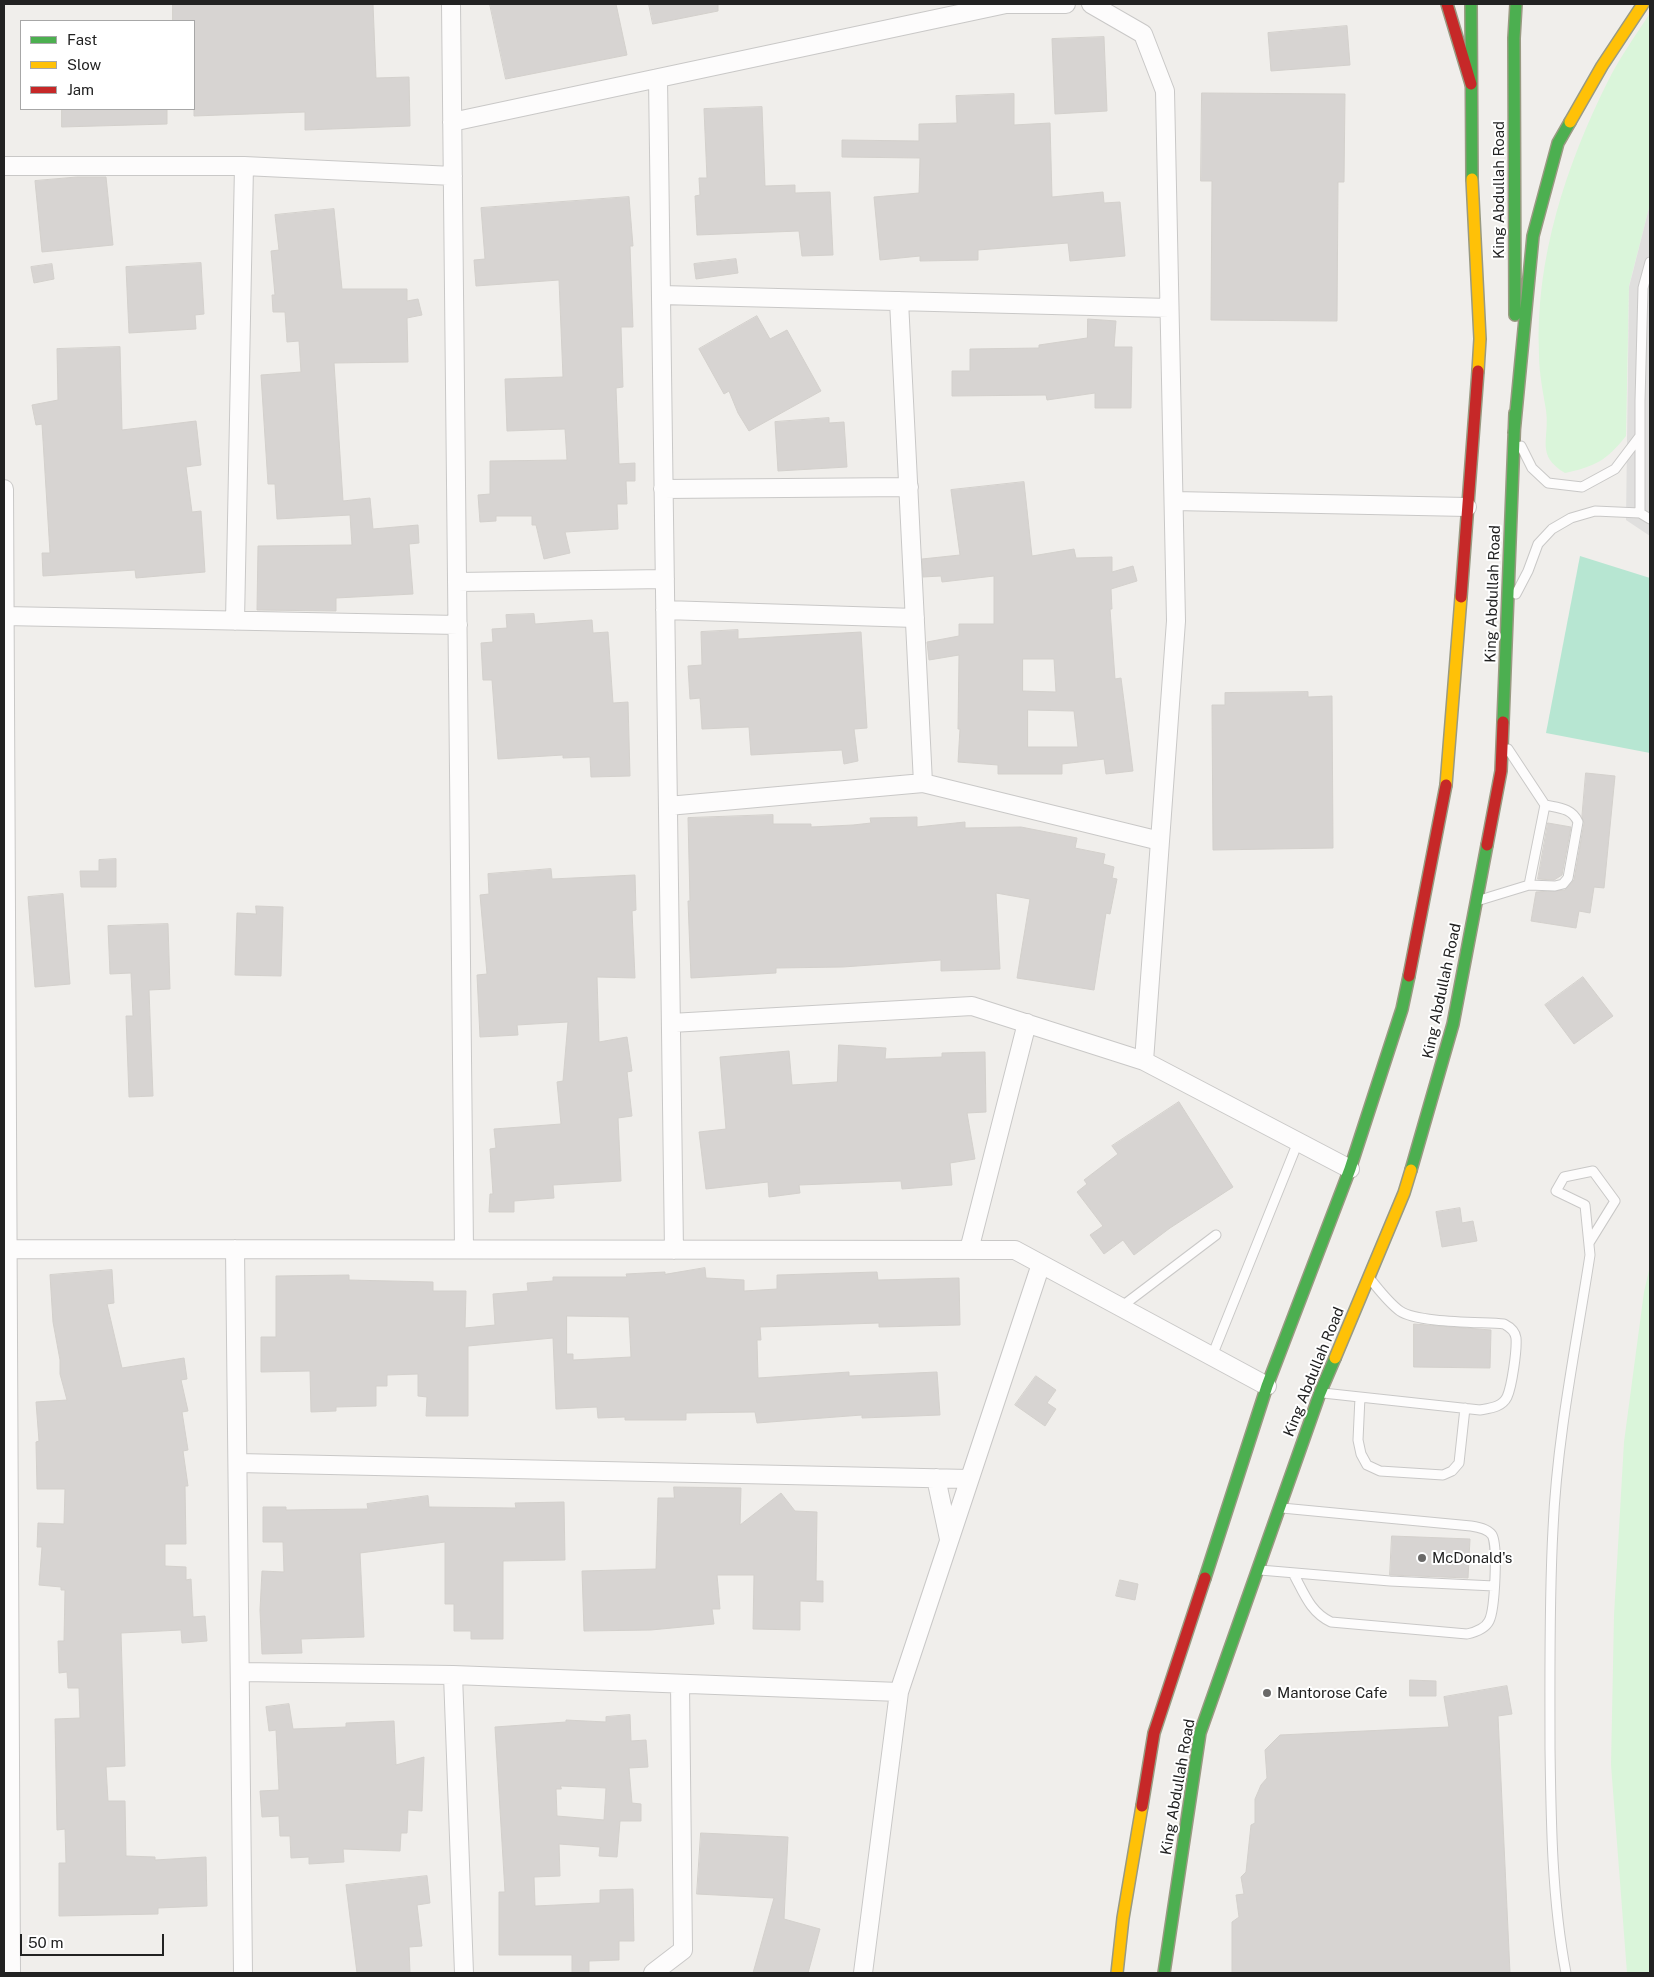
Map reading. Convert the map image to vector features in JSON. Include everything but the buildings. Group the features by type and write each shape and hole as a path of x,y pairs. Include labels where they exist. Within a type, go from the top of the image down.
{"street":[{"path":"451,4 464,1250"},
{"path":"452,122 1006,4 1066,4"},
{"path":"1091,4 1143,34 1165,91 1176,621 1144,1061"},
{"path":"1447,4 1471,84"},
{"name":"King Abdullah Road","path":"1117,1973 1123,1918 1154,1733 1268,1386 1350,1169 1402,1009 1449,770 1480,339 1472,193 1471,4"},
{"name":"King Abdullah Road","path":"1164,1973 1200,1733 1320,1393 1404,1193 1453,1024 1501,771 1514,434 1514,38 1516,4"},
{"path":"1514,434 1533,236 1558,143 1602,66 1643,4"},
{"path":"658,78 674,1250"},
{"path":"4,166 244,166 453,176"},
{"path":"235,621 244,166"},
{"path":"661,295 1169,308"},
{"path":"899,301 923,783"},
{"path":"664,489 908,487"},
{"path":"4,489 7,1826 11,1973"},
{"path":"1174,501 1467,507"},
{"path":"457,582 665,579"},
{"path":"665,610 915,618"},
{"path":"4,616 458,625"},
{"path":"668,806 923,783 1160,841"},
{"path":"671,1022 972,1006 1144,1061 1350,1169"},
{"path":"969,1250 1028,1023"},
{"path":"7,1249 1015,1250 1268,1386"},
{"path":"235,1249 243,1973"},
{"path":"863,1973 899,1692 1041,1264"},
{"path":"238,1463 969,1479"},
{"path":"936,1478 949,1539"},
{"path":"241,1672 453,1675 899,1692"},
{"path":"453,1675 464,1973"},
{"path":"652,1973 683,1950 680,1684"},
{"path":"1107,1964 1123,1918"}],"lane":[{"path":"1640,512 1643,288 1650,262"},
{"path":"1514,434 1532,468 1548,483 1582,487 1614,469 1640,436"},
{"path":"1508,610 1528,571 1538,544 1552,529 1571,518 1595,511 1640,512 1650,519"},
{"path":"1503,741 1545,805 1529,885"},
{"path":"1476,902 1529,885 1555,886 1563,884 1568,878 1578,822 1575,815 1569,810 1545,805"},
{"path":"1212,1356 1298,1142"},
{"path":"1566,1973 1558,1931 1551,1799 1550,1668 1553,1527 1566,1408 1590,1255 1585,1205 1556,1191 1564,1177 1593,1171 1615,1201 1589,1243"},
{"path":"1122,1307 1216,1235"},
{"path":"1320,1393 1480,1410 1497,1407 1507,1398 1511,1383 1516,1338 1512,1328 1504,1324 1416,1317 1401,1312 1369,1277"},
{"path":"1360,1397 1358,1440 1361,1454 1367,1465 1380,1471 1443,1475 1452,1471 1459,1463 1465,1408"},
{"path":"1279,1508 1471,1526 1483,1529 1492,1535 1495,1546 1493,1609 1489,1621 1480,1630 1467,1634 1331,1622 1320,1617 1313,1610 1293,1573"},
{"path":"1257,1570 1390,1581 1494,1586"},
{"path":"1169,1932 1172,1973"}],"green space":[{"path":"1650,13 1650,204 1629,286 1626,436 1600,461 1585,468 1565,473 1550,460 1547,453 1547,421 1541,382 1539,318 1548,248 1556,213 1567,179 1593,113 1618,63"},
{"path":"1580,556 1650,578 1650,753 1546,733"},
{"path":"1650,1266 1650,1973 1627,1973 1611,1765 1614,1615 1624,1442 1644,1292"}],"shaded area":[{"path":"1650,204 1650,536 1626,520 1629,287"}],"traffic: fast":[{"path":"1471,4 1472,179"},
{"path":"1515,315 1514,38 1516,4"},
{"path":"1514,433 1533,236 1558,143 1570,122"},
{"path":"1503,722 1515,413"},
{"path":"1411,1170 1453,1024 1487,845"},
{"path":"1205,1578 1267,1386 1350,1169 1402,1009 1409,976"},
{"path":"1164,1973 1200,1733 1320,1393 1335,1358"}],"traffic: slow":[{"path":"1570,122 1602,66 1643,4"},
{"path":"1472,179 1480,339 1478,371"},
{"path":"1446,785 1461,597"},
{"path":"1335,1358 1404,1193 1411,1170"},
{"path":"1117,1973 1123,1918 1142,1806"}],"traffic: jam":[{"path":"1447,4 1471,84"},
{"path":"1461,597 1478,371"},
{"path":"1487,845 1501,771 1503,722"},
{"path":"1409,976 1446,785"},
{"path":"1142,1806 1154,1733 1205,1578"}],"place":[{"name":"McDonald's","path":"1422,1558"},
{"name":"Mantorose Cafe","path":"1267,1693"}]}
